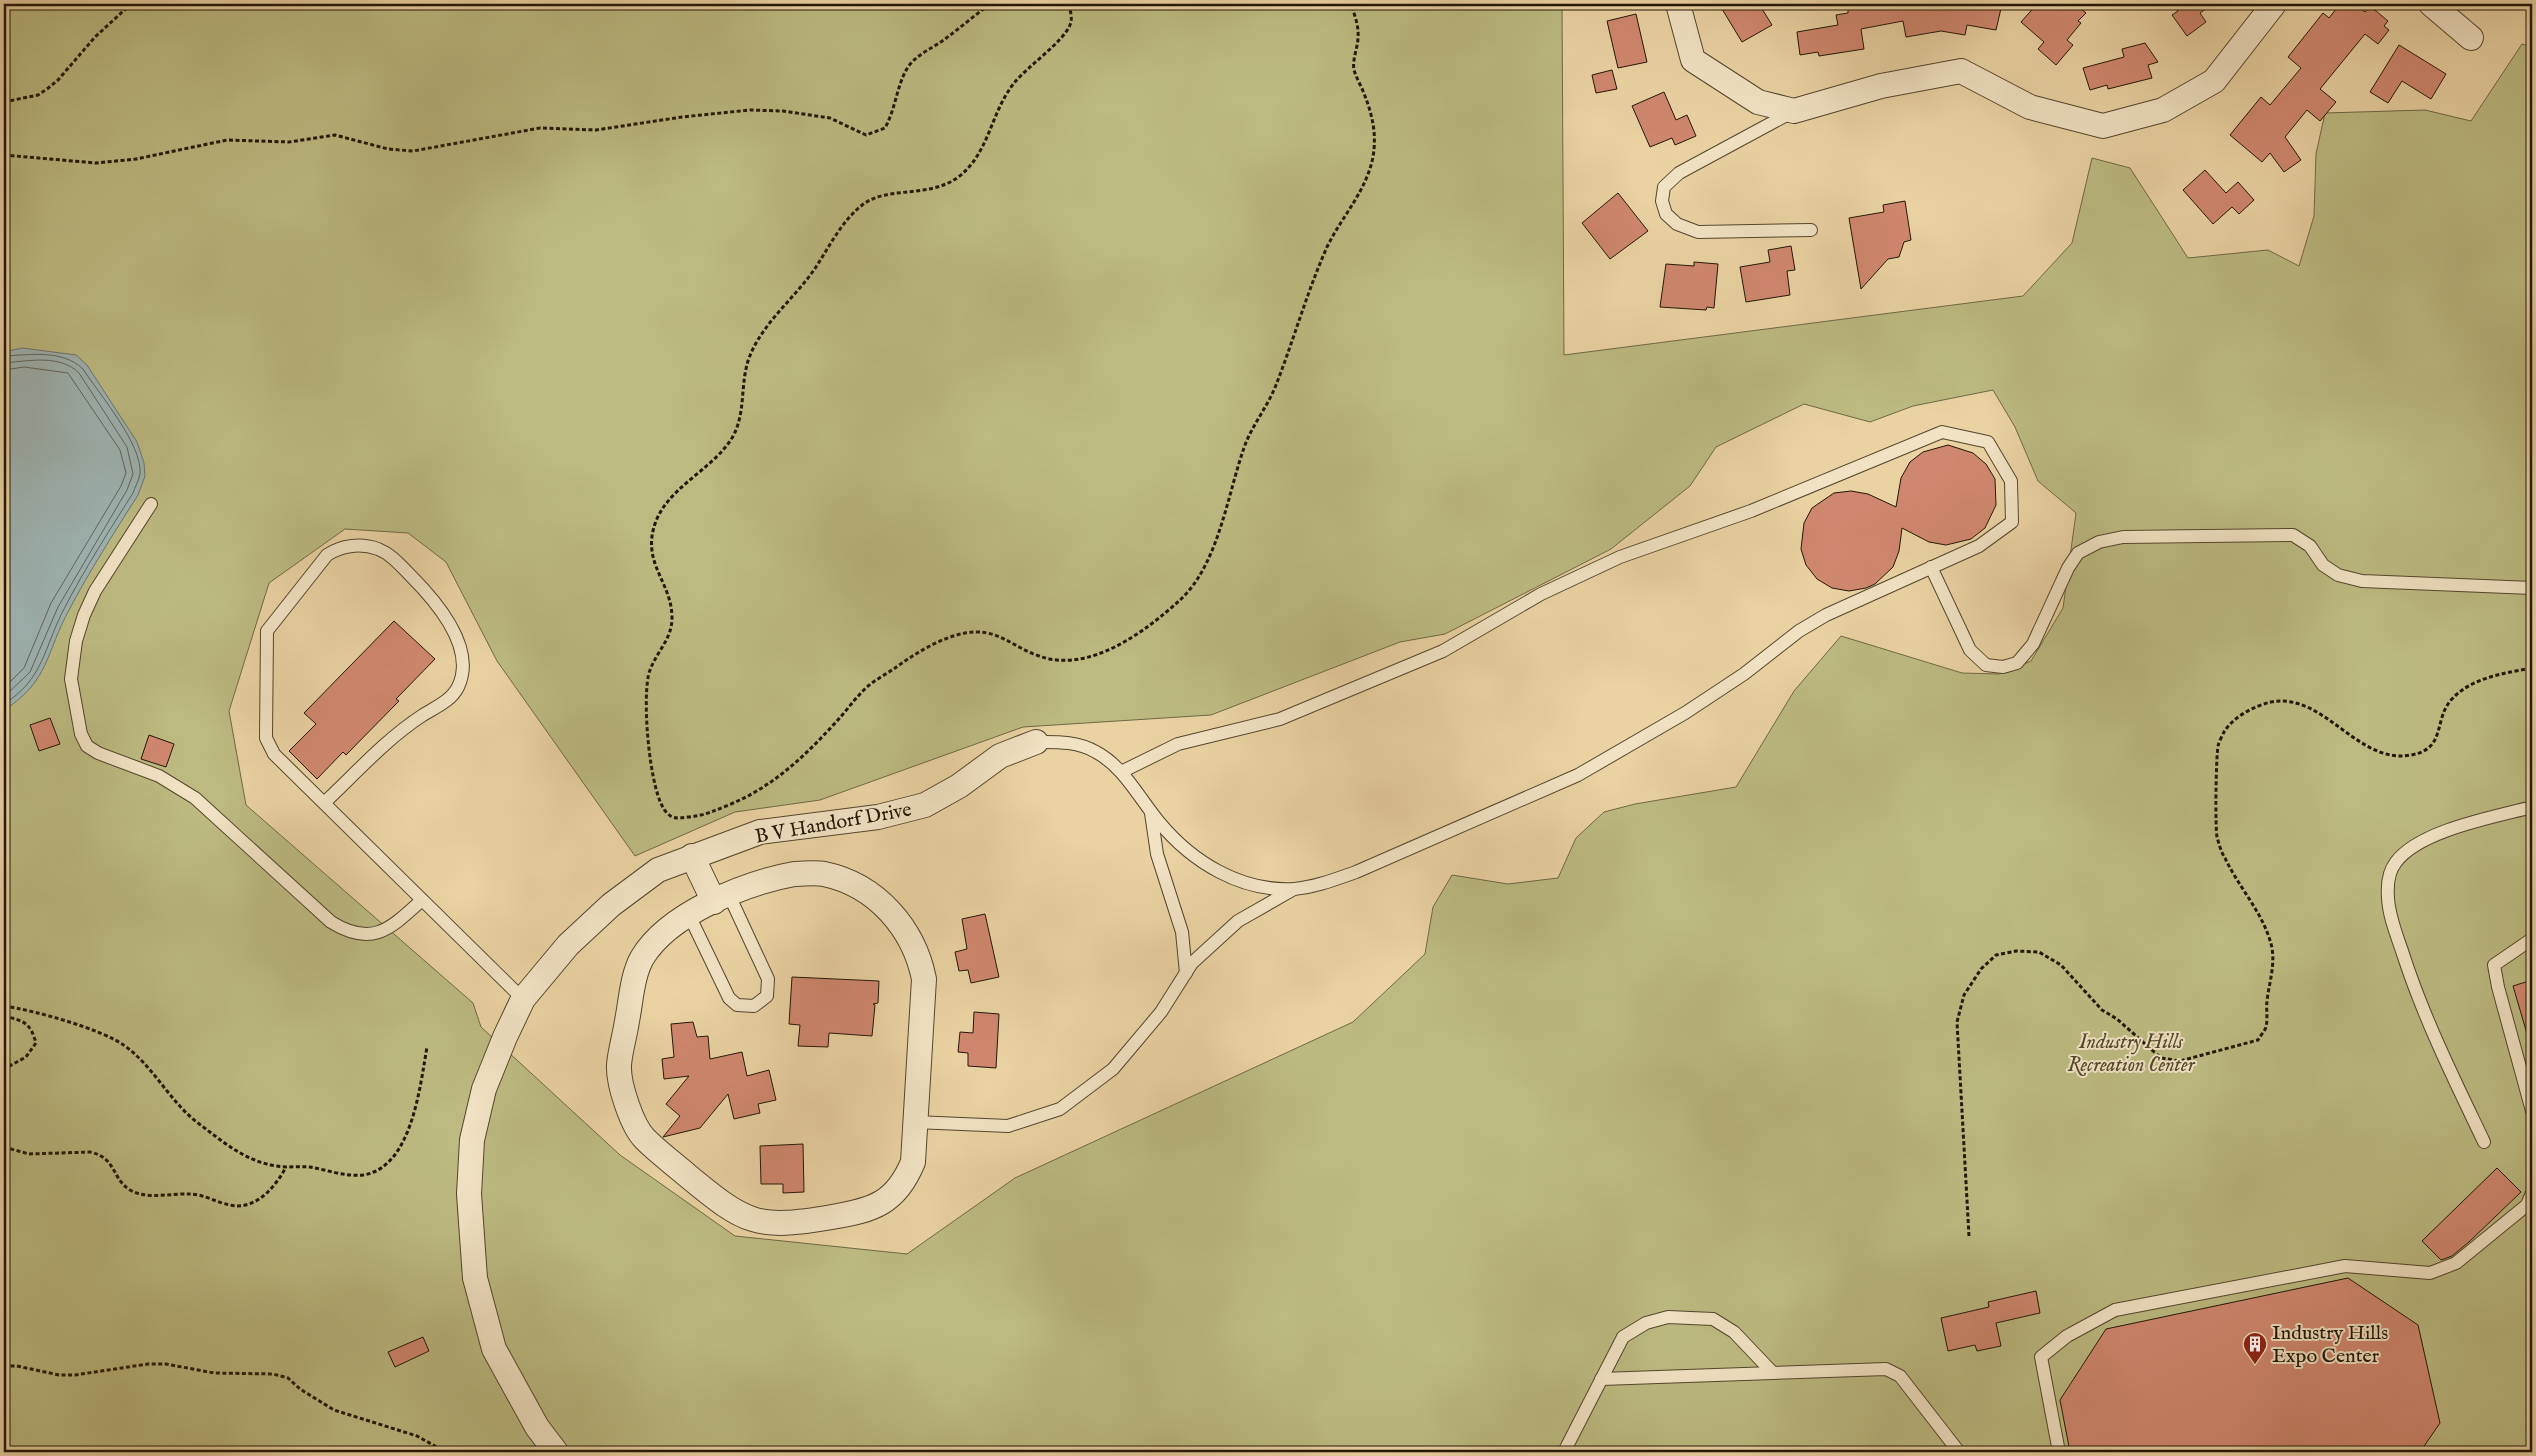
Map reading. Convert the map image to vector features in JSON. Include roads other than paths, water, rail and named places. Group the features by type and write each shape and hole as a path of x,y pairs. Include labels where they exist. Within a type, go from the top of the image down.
{"street":[{"path":"1678,4 1693,60 1758,102 1794,111 1881,86 1961,71 2030,107 2104,126 2163,110 2214,81 2274,4"},
{"path":"2431,4 2471,38"},
{"name":"B V Handorf Drive","path":"556,1452 537,1427 494,1349 475,1278 469,1194 472,1140 484,1089 523,999 568,945 611,905 658,870 760,832 878,817 925,805 959,786 1000,756 1036,742"},
{"path":"692,856 722,899"},
{"path":"794,874 824,874 872,894 909,935 916,950 924,980 913,1162 906,1180 878,1206 860,1213 790,1224 768,1224 747,1218 727,1208 644,1138 623,1091 619,1066 634,984 641,960 653,942 672,925 722,899 768,879 794,874"}],"lane":[{"path":"1794,111 1679,173 1664,188 1662,201 1666,214 1677,224 1698,232 1811,230"},
{"path":"1036,742 1070,742 1096,752 1121,772 1150,810 1188,851 1211,869 1237,880 1268,888 1294,889 1319,885 1356,872 1578,775 1684,713 1744,674 1799,631 1826,615 1979,546 2012,522 2011,481 1988,442 1942,432 1751,511 1620,557 1541,594 1443,651 1280,719 1178,744 1121,772"},
{"path":"151,504 95,591 84,615 76,641 71,679 81,734 87,746 98,754 177,785 195,798 331,922 347,932 377,933 392,927 422,900"},
{"path":"1931,568 1970,650 1986,665 2003,666 2018,662 2033,644 2045,622 2068,568 2078,553 2099,542 2123,537 2293,535 2310,546 2323,566 2338,575 2362,581 2532,588"},
{"path":"324,804 401,729 450,698 458,686 462,673 458,645 444,613 434,599 392,557 378,549 362,546 336,548 327,554 267,631 266,738 274,754 324,804 523,999"},
{"path":"2484,1142 2417,997 2393,921 2388,899 2388,878 2396,861 2418,845 2444,831 2532,808"},
{"path":"1150,810 1157,854 1182,932 1186,973"},
{"path":"916,1122 1008,1126 1060,1109 1113,1069 1161,1012 1192,964 1238,921 1294,889"},
{"path":"689,915 729,998 737,1006 754,1006 767,996 768,979 722,899"},
{"path":"2532,939 2494,965 2498,987 2532,1112"},
{"path":"2059,1452 2041,1357 2068,1336 2091,1323 2115,1310 2345,1266 2430,1272 2456,1263 2527,1205 2532,1194"},
{"path":"1564,1452 1623,1337 1646,1323 1668,1316 1713,1319 1734,1332 1773,1373"},
{"path":"1602,1379 1886,1369 1900,1376 1959,1452"}],"water":[{"path":"22,348 76,355 87,365 137,442 144,463 145,476 138,495 94,566 61,625 45,665 38,677 19,699 4,710 4,352"}],"place":[{"name":"Industry Hills Expo Center","path":"2255,1365"}],"park label":[{"name":"Industry Hills Recreation Center","path":"2131,1052"}]}
